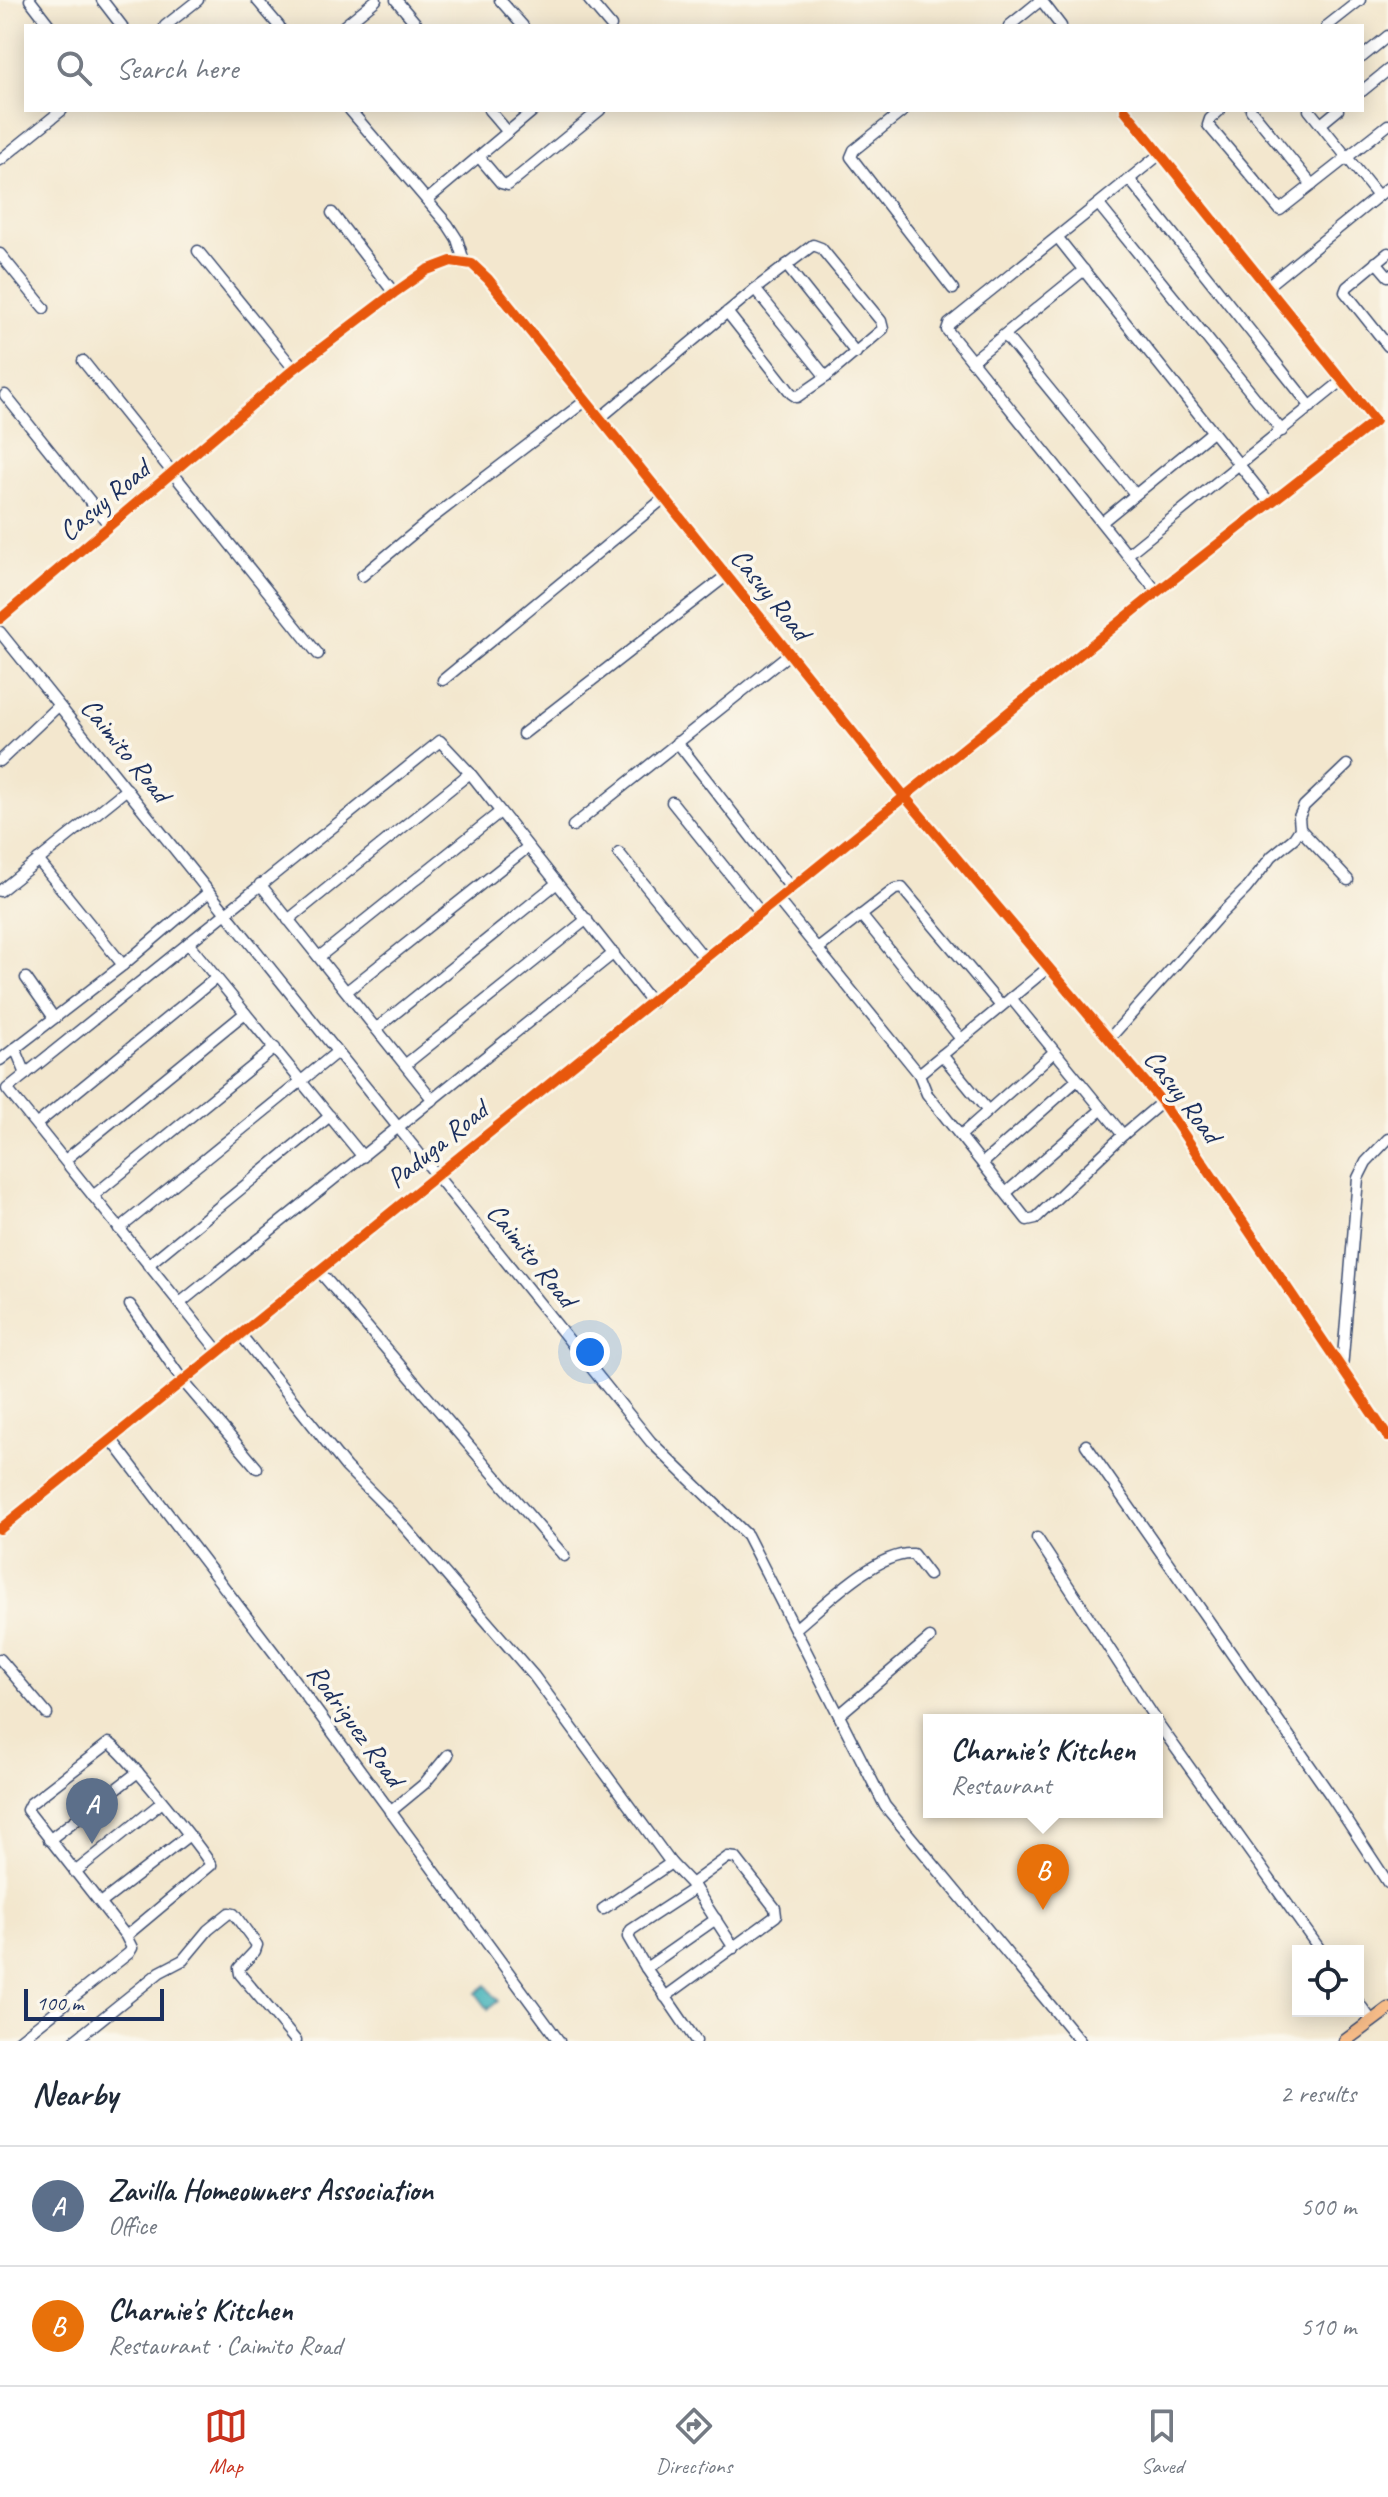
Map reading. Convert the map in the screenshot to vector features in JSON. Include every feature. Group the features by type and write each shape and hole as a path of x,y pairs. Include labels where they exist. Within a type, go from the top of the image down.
{"main road":[{"path":"1345,2041 1388,2010"}],"street":[{"path":"30,0 48,24"},
{"path":"102,0 120,24"},
{"path":"175,0 184,11"},
{"path":"168,24 198,0"},
{"path":"257,0 277,24"},
{"path":"346,24 376,0"},
{"path":"396,0 416,24"},
{"path":"500,0 521,24"},
{"path":"589,0 609,24"},
{"path":"1011,24 1041,0 1059,24"},
{"path":"1330,24 1360,0"},
{"path":"1364,55 1388,36"},
{"path":"1364,89 1388,70"},
{"path":"0,160 60,112"},
{"path":"352,112 457,239 464,261"},
{"path":"491,112 508,132"},
{"path":"427,200 532,112"},
{"path":"479,157 501,183 508,185 598,112"},
{"path":"902,112 854,150 851,157 953,289"},
{"path":"1127,112 1342,381 1128,554"},
{"path":"1218,112 1210,119 1210,128 1277,209 1282,210 1388,125"},
{"path":"1253,112 1312,185"},
{"path":"1311,112 1378,196"},
{"path":"1321,124 1336,112"},
{"path":"1157,592 947,327 1159,155"},
{"path":"1130,180 1311,407"},
{"path":"1266,287 1388,188"},
{"path":"1099,205 1282,431"},
{"path":"332,213 394,293"},
{"path":"1058,238 1269,502"},
{"path":"599,419 727,312 755,289 810,247 817,246 881,321 883,329 826,377 801,395 794,396 727,312"},
{"path":"198,251 294,369"},
{"path":"1388,253 1345,292 1388,346"},
{"path":"0,254 44,308"},
{"name":"Casuy Road","path":"0,619 294,369 394,293 435,267 451,261 472,264 488,279 905,797 1162,1102 1388,1437"},
{"path":"1376,262 1388,276"},
{"path":"786,265 856,353"},
{"path":"972,361 1084,270"},
{"path":"755,289 826,377"},
{"path":"1005,335 1135,494"},
{"path":"83,361 318,654"},
{"name":"Paduga Road","path":"0,1529 1157,592 1375,421 1342,381"},
{"path":"5,395 110,526"},
{"path":"362,576 432,518 584,402"},
{"path":"1102,522 1212,432"},
{"path":"443,680 663,499"},
{"path":"523,734 726,576"},
{"name":"Caimito Road","path":"0,632 651,1442 747,1535 891,1814 1080,2041"},
{"path":"573,826 789,654"},
{"path":"0,761 58,706"},
{"path":"219,1352 7,1089 225,912 437,742 444,743 652,1003"},
{"path":"677,742 791,888"},
{"path":"1109,1039 1246,889 1272,856 1298,834 1299,817 1304,806 1347,765"},
{"path":"288,920 470,773"},
{"path":"0,891 127,789"},
{"path":"672,802 761,913"},
{"path":"319,957 500,812"},
{"path":"1300,829 1348,880"},
{"path":"347,991 528,847"},
{"path":"619,853 705,959"},
{"path":"38,860 123,965"},
{"path":"377,1028 557,883"},
{"path":"260,884 433,1100"},
{"path":"819,948 895,889 902,888 1001,1006"},
{"path":"0,1060 123,965 209,892"},
{"path":"777,899 919,1074 924,1089 1027,1220 1033,1220 1162,1102"},
{"path":"861,915 961,1039"},
{"path":"406,1064 587,919"},
{"path":"188,943 363,1157"},
{"path":"180,1303 614,953"},
{"path":"919,1074 1049,967"},
{"path":"26,978 54,1018"},
{"path":"37,1124 216,978"},
{"path":"1011,998 1123,1135"},
{"path":"65,1160 245,1013"},
{"path":"15,1048 26,1074"},
{"path":"93,1196 275,1048"},
{"path":"119,1229 337,1052"},
{"path":"961,1135 1054,1052"},
{"path":"942,1055 988,1111"},
{"path":"984,1162 1077,1080"},
{"path":"1007,1192 1102,1109"},
{"path":"148,1265 330,1116"},
{"path":"1342,1369 1358,1178 1366,1162 1388,1139"},
{"path":"319,1271 564,1556"},
{"path":"130,1305 183,1381 257,1468"},
{"path":"241,1335 346,1467 395,1516 534,1676 671,1863 693,1886 734,1948"},
{"name":"Rodriguez Road","path":"111,1439 275,1654 559,2041"},
{"path":"1086,1445 1331,1796 1388,1883"},
{"path":"1037,1538 1151,1714"},
{"path":"795,1629 880,1562 913,1554 929,1575"},
{"path":"839,1715 930,1638"},
{"path":"0,1659 47,1714"},
{"path":"1163,1731 1317,1945"},
{"path":"18,2041 129,1953 132,1945 29,1814 27,1807 105,1744 116,1747 210,1863 210,1867 126,1936"},
{"path":"390,1812 422,1786 448,1755"},
{"path":"49,1840 138,1772"},
{"path":"75,1872 161,1803"},
{"path":"101,1903 188,1836"},
{"path":"665,1997 775,1919 775,1908 736,1858 728,1857 628,1933 629,1941 665,1997 696,2041"},
{"path":"603,1909 671,1863"},
{"path":"74,2041 160,1972 183,1960 211,1926 229,1913 234,1914 257,1945 239,1968 240,1974 296,2041"},
{"path":"646,1968 716,1919"},
{"path":"1364,2010 1372,2021"}],"water":[{"path":"486,1985 498,2001 488,2009 476,1993"}],"cycle path":[{"path":"0,1529 1157,592 1375,421 1127,112"},
{"path":"0,619 294,369 394,293 427,270 451,261 472,264 488,279 905,797 1162,1102 1388,1437"}],"place":[{"name":"Zavilla Homeowners Association","path":"92,1844"},
{"name":"Charnie's Kitchen","path":"1043,1910"}]}
